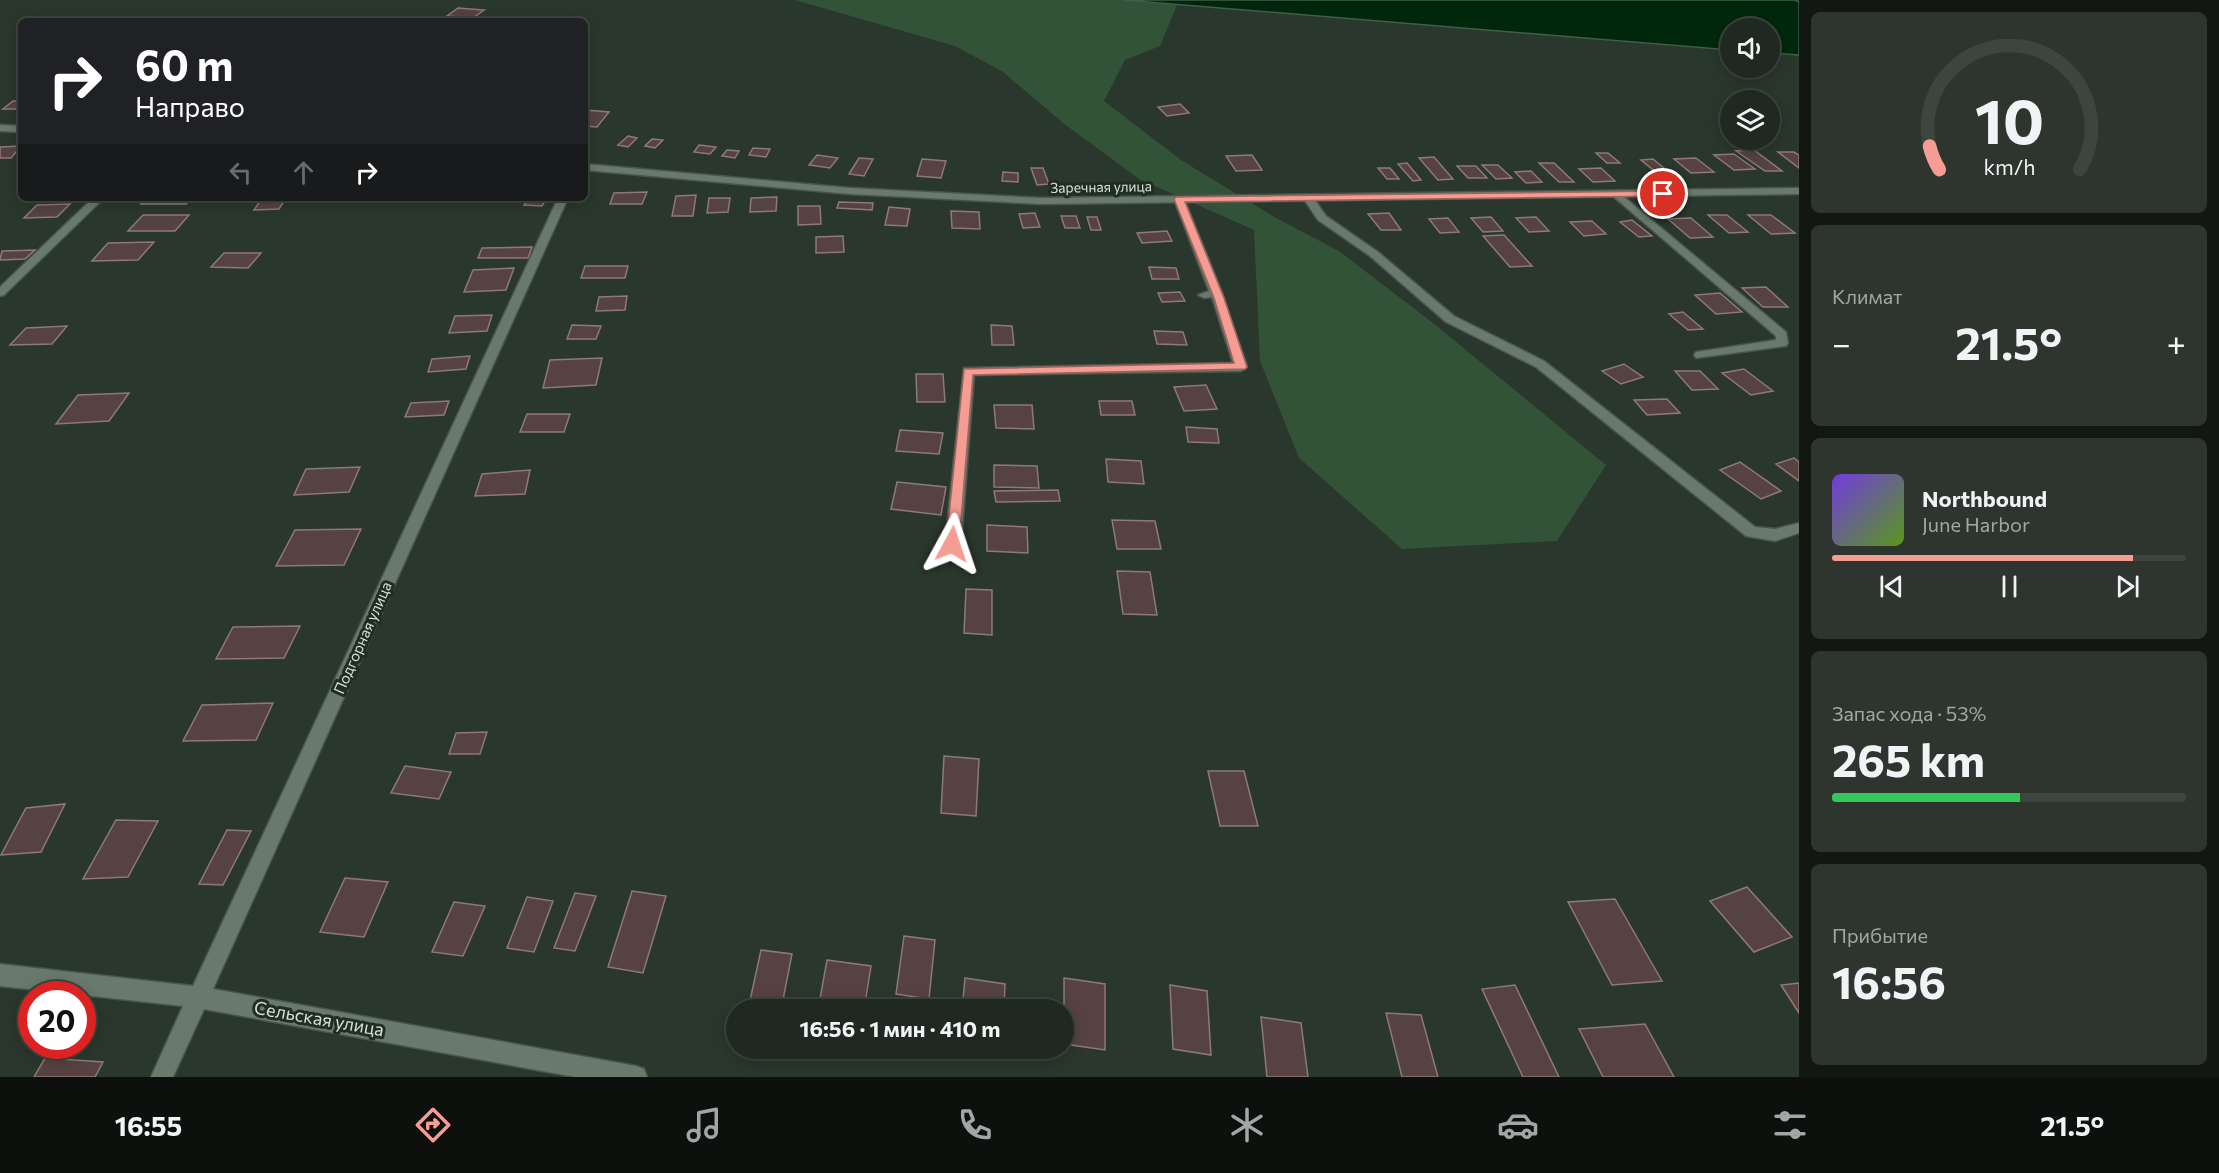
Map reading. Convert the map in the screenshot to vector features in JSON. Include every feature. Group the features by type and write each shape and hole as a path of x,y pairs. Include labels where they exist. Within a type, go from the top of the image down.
{"street":[{"path":"0,128 18,129"},
{"name":"Заречная улица","path":"588,167 850,191 1029,201 1618,195 1799,190"},
{"path":"1618,195 1782,335 1782,344 1700,355"},
{"path":"1308,198 1322,218 1374,254 1450,319 1540,364 1751,532 1775,535 1799,528"},
{"path":"952,544 968,371 1241,367 1210,294 1179,199"},
{"path":"0,293 96,201"},
{"name":"Подгорная улица","path":"162,1077 562,201"},
{"name":"Сельская улица","path":"0,975 199,997 636,1077"}],"shaded area":[{"path":"795,0 1123,0 1177,5 1160,46 1125,60 1104,101 1181,160 1276,218 1339,251 1433,323 1606,465 1557,541 1402,549 1299,458 1260,361 1254,230 1139,179 1063,123 1003,72 955,46"},
{"path":"1123,0 1795,0 1799,2 1799,55 1780,54 1780,18 1720,18 1720,49"}],"building":[{"path":"458,8 484,10 473,18 447,16"},
{"path":"13,101 18,101 16,109 3,109"},
{"path":"1180,104 1189,113 1167,116 1158,107"},
{"path":"588,110 609,112 597,127 588,126"},
{"path":"628,136 637,138 628,147 618,145"},
{"path":"652,139 663,140 655,148 645,146"},
{"path":"699,145 716,147 710,154 694,152"},
{"path":"18,146 18,150 11,158 0,158 0,147"},
{"path":"753,148 770,149 766,157 749,155"},
{"path":"727,150 739,151 735,158 722,156"},
{"path":"1754,150 1782,171 1765,171 1736,151"},
{"path":"1778,152 1794,152 1799,155 1799,168"},
{"path":"1596,153 1608,153 1620,163 1607,163"},
{"path":"1734,154 1755,169 1734,170 1714,155"},
{"path":"817,155 838,158 830,168 809,165"},
{"path":"1252,155 1262,170 1236,171 1226,156"},
{"path":"1434,157 1453,179 1438,180 1419,158"},
{"path":"859,158 873,159 864,176 849,174"},
{"path":"1696,158 1714,172 1691,173 1674,159"},
{"path":"922,159 946,161 941,178 917,176"},
{"path":"1653,159 1670,173 1657,173 1641,160"},
{"path":"1407,163 1421,180 1413,181 1398,164"},
{"path":"1539,163 1554,163 1574,182 1559,182"},
{"path":"1482,165 1498,165 1512,178 1496,179"},
{"path":"1457,166 1476,166 1487,178 1468,178"},
{"path":"1031,168 1043,168 1049,184 1037,185"},
{"path":"1378,168 1390,168 1399,179 1387,179"},
{"path":"1601,168 1615,181 1593,182 1579,169"},
{"path":"1531,171 1542,182 1526,183 1515,172"},
{"path":"1003,172 1018,173 1018,182 1002,181"},
{"path":"647,192 642,204 610,204 614,193"},
{"path":"696,195 693,216 672,216 676,196"},
{"path":"777,197 776,211 750,212 751,198"},
{"path":"709,198 730,198 728,212 707,213"},
{"path":"144,201 189,201 186,204 141,204"},
{"path":"260,201 284,201 279,209 254,210"},
{"path":"527,201 545,201 542,206 524,205"},
{"path":"839,202 873,203 872,210 837,208"},
{"path":"70,204 57,217 24,218 37,205"},
{"path":"798,206 820,206 821,224 798,225"},
{"path":"889,207 910,209 907,226 885,225"},
{"path":"951,211 979,212 980,229 952,228"},
{"path":"1035,213 1040,227 1023,228 1019,214"},
{"path":"1389,213 1401,230 1381,230 1368,214"},
{"path":"143,215 189,215 175,231 128,231"},
{"path":"1708,215 1727,215 1748,232 1729,233"},
{"path":"1748,215 1771,215 1795,233 1771,234"},
{"path":"1061,216 1076,216 1080,228 1065,228"},
{"path":"1087,217 1097,217 1101,230 1091,230"},
{"path":"1491,217 1503,231 1483,232 1471,218"},
{"path":"1536,217 1549,231 1529,232 1516,218"},
{"path":"1448,218 1459,232 1440,233 1429,219"},
{"path":"1691,218 1713,237 1690,238 1668,219"},
{"path":"1632,220 1652,236 1639,237 1620,222"},
{"path":"1592,221 1606,234 1584,236 1570,222"},
{"path":"1167,231 1172,241 1142,243 1137,233"},
{"path":"1504,235 1532,266 1510,267 1483,236"},
{"path":"843,236 844,252 816,253 816,237"},
{"path":"154,242 138,260 92,261 108,243"},
{"path":"532,247 528,258 478,258 482,248"},
{"path":"35,250 25,259 0,260 2,251"},
{"path":"224,253 261,253 248,268 211,267"},
{"path":"585,266 628,266 625,278 581,278"},
{"path":"1149,267 1176,268 1179,279 1152,279"},
{"path":"514,268 506,290 464,292 473,270"},
{"path":"1766,287 1788,307 1763,307 1742,288"},
{"path":"1180,292 1185,301 1162,302 1158,293"},
{"path":"1720,293 1742,312 1716,314 1695,295"},
{"path":"627,296 625,310 596,311 599,297"},
{"path":"1683,312 1703,329 1688,330 1669,314"},
{"path":"492,315 487,331 449,333 455,316"},
{"path":"572,325 601,326 596,339 567,339"},
{"path":"991,325 1012,326 1014,345 992,345"},
{"path":"67,326 52,344 10,345 26,328"},
{"path":"1154,331 1183,332 1187,345 1157,344"},
{"path":"470,356 466,369 428,372 432,359"},
{"path":"602,358 596,385 543,388 550,360"},
{"path":"1624,364 1643,377 1621,384 1602,371"},
{"path":"1744,369 1773,391 1751,395 1722,373"},
{"path":"1675,371 1700,371 1718,389 1692,390"},
{"path":"916,374 943,374 945,402 917,402"},
{"path":"1206,385 1217,409 1184,411 1174,387"},
{"path":"129,393 109,421 56,424 78,395"},
{"path":"1667,399 1680,413 1647,415 1634,400"},
{"path":"449,401 444,415 405,417 411,403"},
{"path":"1099,401 1132,401 1135,415 1101,415"},
{"path":"994,405 1032,405 1034,429 996,428"},
{"path":"527,414 570,414 564,432 520,432"},
{"path":"1186,427 1217,429 1219,443 1188,442"},
{"path":"900,430 943,433 939,454 896,451"},
{"path":"1794,458 1799,462 1799,481 1776,464"},
{"path":"1106,459 1141,461 1144,484 1108,482"},
{"path":"1740,462 1781,491 1761,499 1720,470"},
{"path":"994,465 1037,466 1039,488 994,487"},
{"path":"360,467 349,492 294,495 306,469"},
{"path":"530,470 525,494 475,496 482,474"},
{"path":"897,482 946,487 941,515 891,509"},
{"path":"1058,490 1060,501 996,502 994,491"},
{"path":"1112,520 1155,521 1161,549 1117,549"},
{"path":"987,525 1027,527 1028,553 987,551"},
{"path":"361,529 344,565 276,566 295,530"},
{"path":"1117,571 1150,572 1157,615 1123,614"},
{"path":"966,589 992,590 992,635 964,633"},
{"path":"300,626 284,658 216,659 233,627"},
{"path":"273,703 256,740 183,741 202,705"},
{"path":"487,732 480,754 449,754 456,733"},
{"path":"944,756 979,759 976,816 941,813"},
{"path":"405,766 451,772 439,799 391,793"},
{"path":"1208,771 1244,771 1258,826 1220,826"},
{"path":"65,804 41,852 1,855 26,808"},
{"path":"116,820 158,821 128,877 83,879"},
{"path":"227,830 251,831 223,885 199,884"},
{"path":"345,878 388,882 364,937 320,932"},
{"path":"1747,887 1792,937 1754,952 1710,901"},
{"path":"632,891 666,896 643,973 608,967"},
{"path":"575,893 596,896 575,951 554,948"},
{"path":"527,897 553,901 534,952 507,948"},
{"path":"1615,899 1662,981 1612,985 1568,902"},
{"path":"454,902 485,906 463,956 432,952"},
{"path":"904,936 935,940 929,999 896,994"},
{"path":"761,950 792,954 783,999 750,999"},
{"path":"827,960 871,966 866,999 820,999"},
{"path":"965,978 1005,984 1004,999 963,999"},
{"path":"1064,978 1105,984 1105,1050 1074,1045 1074,999 1064,999"},
{"path":"1799,983 1799,1013 1781,985"},
{"path":"1170,985 1207,991 1211,1055 1173,1049"},
{"path":"1515,985 1559,1077 1523,1077 1482,989"},
{"path":"1386,1013 1421,1015 1438,1077 1402,1077"},
{"path":"1261,1017 1301,1023 1308,1077 1267,1077"},
{"path":"1645,1024 1674,1077 1603,1077 1579,1029"},
{"path":"44,1059 103,1062 95,1077 34,1077"}],"route":[{"path":"952,544 968,371 1241,367 1219,298 1179,199 1663,194"}]}
